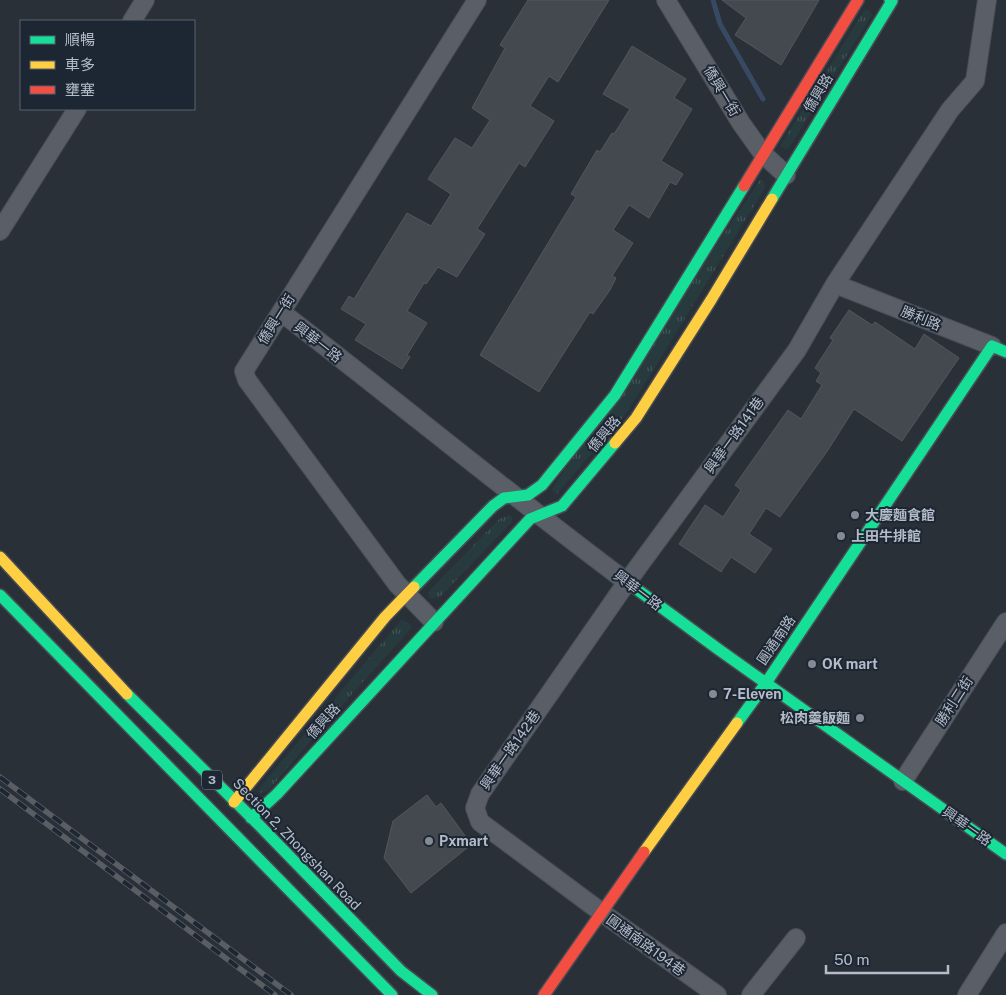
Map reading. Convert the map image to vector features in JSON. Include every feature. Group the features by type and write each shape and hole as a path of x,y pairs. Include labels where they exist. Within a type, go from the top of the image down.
{"street":[{"path":"133,20 145,0"},
{"name":"僑興一街","path":"434,622 397,584 247,380 244,371 477,0"},
{"name":"僑興一街","path":"666,0 741,123 763,154 786,175"},
{"name":"僑興路","path":"234,802 385,617 493,506 504,498 528,495 542,485 610,403 858,0"},
{"name":"僑興路","path":"251,818 277,794 494,555 530,520 562,506 636,418 892,0 890,0"},
{"name":"興華一路141巷","path":"627,582 797,350 835,284 950,110 976,81 986,0"},
{"path":"0,230 76,110"},
{"name":"勝利路","path":"835,284 999,349"},
{"name":"興華一路","path":"280,312 539,516 627,582 1006,854"},
{"name":"圓通南路","path":"544,995 601,912 766,683 999,349"},
{"name":"Section 2, Zhongshan Road","path":"0,557 129,696 400,971 432,995"},
{"name":"興華一路142巷","path":"601,912 480,822 475,808 480,794 627,582"},
{"name":"3","path":"0,595 392,995"},
{"name":"勝利二街","path":"903,781 1006,622"},
{"name":"圓通南路194巷","path":"601,912 716,995"},
{"path":"967,995 1006,933"},
{"path":"751,995 796,938"}],"green space":[{"path":"865,9 870,11 872,15 789,148 786,149 780,146"},
{"path":"760,180 764,181 765,188 628,411 557,494 553,492 552,489"},
{"path":"509,515 512,517 512,522 440,597 432,599 429,597 428,593 431,589 499,519"},
{"path":"402,619 410,624 411,628 409,631 268,791 260,793 258,791 271,774"}],"building":[{"path":"528,0 609,0 558,82 549,76 530,106 554,121 525,167 519,163 477,229 485,234 457,277 438,267 426,284 424,283 407,311 427,323 407,355 410,357 402,369 355,340 366,324 341,309 349,296 354,299 407,213 431,226 451,194 428,179 455,138 472,148 490,120 472,108 505,48 500,45"},
{"path":"722,0 819,0 781,65 735,35 746,18"},
{"path":"632,46 686,79 674,98 692,109 661,161 683,174 676,185 670,182 649,218 629,205 613,230 633,243 612,276 616,278 610,290 593,314 590,312 539,392 480,355 576,197 571,194 597,150 600,152 630,109 603,94"},
{"path":"849,310 872,325 875,322 915,349 924,334 959,358 902,441 854,409 828,450 780,517 766,508 749,534 772,549 755,573 731,557 721,572 679,544 705,505 723,517 741,490 735,485 788,410 801,419 822,385 816,381 821,373 815,368 833,340 830,338"},
{"name":"Pxmart","path":"427,795 436,807 441,803 469,841 464,845 467,848 411,893 384,858 393,821"}],"waterway":[{"path":"713,0 720,24 763,99"}],"railway":[{"path":"0,777 291,995"},
{"path":"0,789 275,995"}],"traffic: fast":[{"path":"772,199 892,1 890,0"},
{"path":"414,587 493,506 504,498 528,495 542,485 615,395 744,186"},
{"path":"737,723 766,683 992,346 1006,352"},
{"path":"251,818 277,794 530,519 562,506 615,443"},
{"path":"627,582 1006,854"},
{"path":"0,595 392,995"},
{"path":"127,694 257,823 401,971 432,995"}],"traffic: slow":[{"path":"615,443 636,418 772,199"},
{"path":"0,557 127,694"},
{"path":"234,802 385,617 414,587"},
{"path":"644,852 737,723"}],"traffic: jam":[{"path":"744,186 858,0"},
{"path":"544,995 644,852"}],"place":[{"name":"大慶麵食館","path":"855,515"},
{"name":"上田牛排館","path":"841,536"},
{"name":"OK mart","path":"812,664"},
{"name":"7-Eleven","path":"713,694"},
{"name":"松肉羹飯麵","path":"860,718"},
{"name":"Pxmart","path":"429,841"}]}
